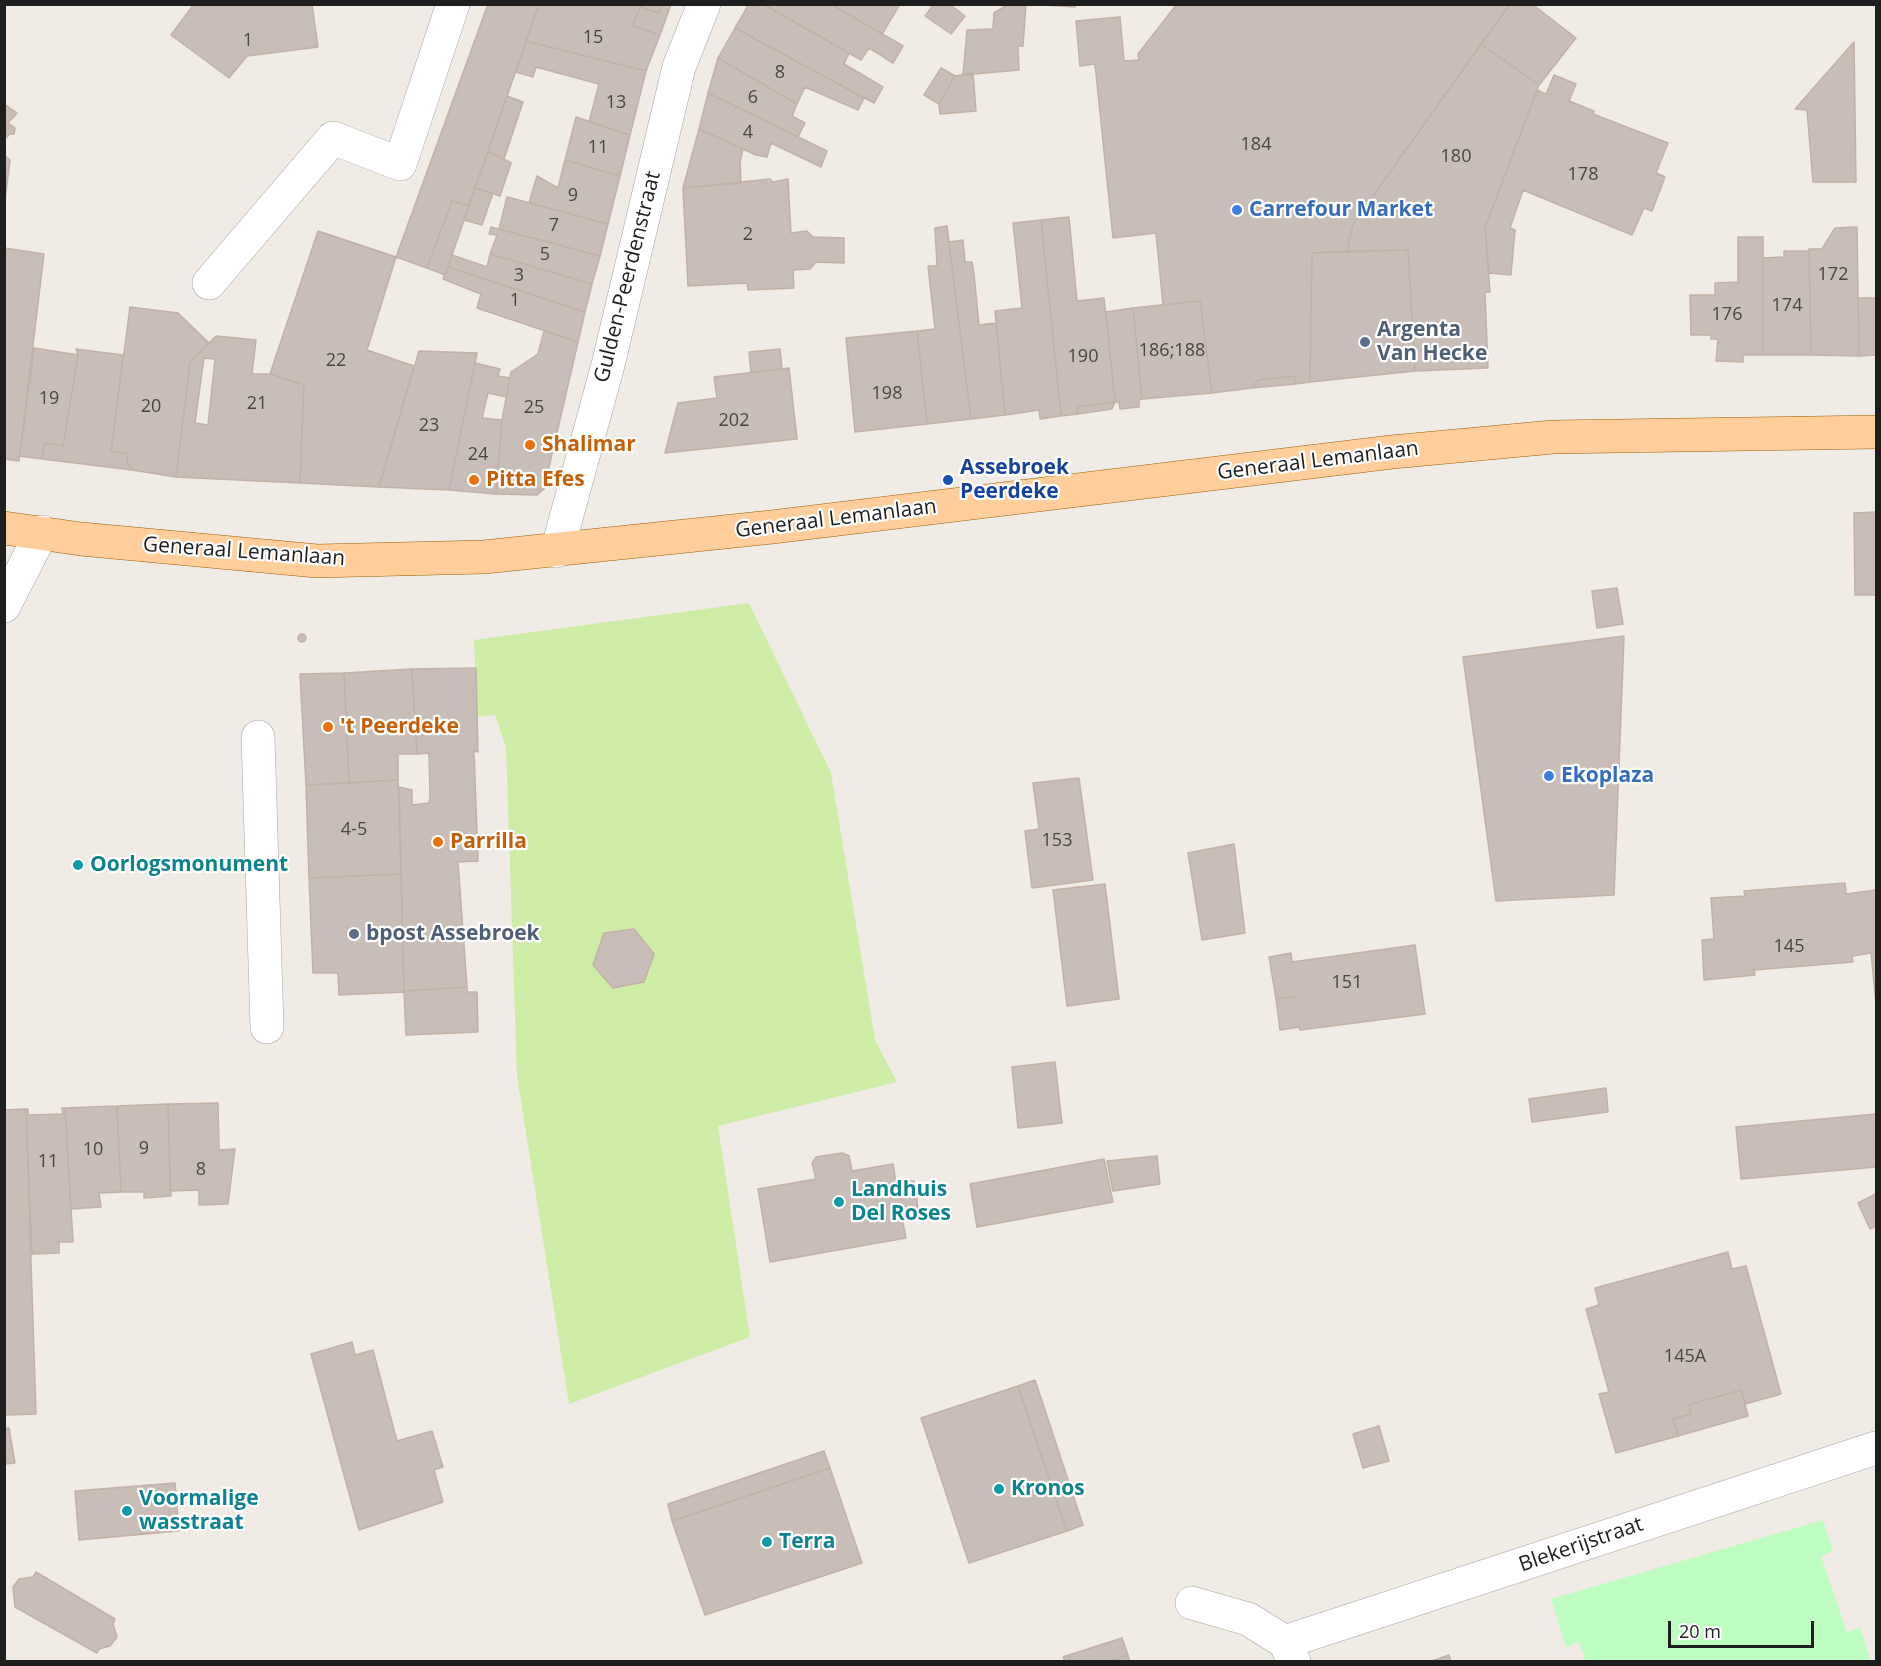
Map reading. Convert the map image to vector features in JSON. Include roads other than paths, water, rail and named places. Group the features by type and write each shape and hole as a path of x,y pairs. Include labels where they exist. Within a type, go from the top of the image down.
{"main road":[{"name":"Generaal Lemanlaan","path":"4,528 81,539 317,561 484,557 557,551 1392,452 1553,437 1876,432"}],"street":[{"path":"209,283 333,138 400,164 453,4"},
{"name":"Gulden-Peerdenstraat","path":"557,551 608,365 679,67 704,4"},
{"path":"4,606 42,532"},
{"path":"258,737 267,1027"},
{"name":"Blekerijstraat","path":"1290,1652 1813,1467 1876,1448"},
{"path":"1192,1604 1248,1619 1290,1652"}],"place":[{"name":"Carrefour Market","path":"1237,210"},
{"name":"Argenta Van Hecke","path":"1365,342"},
{"name":"Shalimar","path":"530,445"},
{"name":"Pitta Efes","path":"474,480"},
{"name":"Assebroek Peerdeke","path":"948,480"},
{"name":"'t Peerdeke","path":"328,727"},
{"name":"Ekoplaza","path":"1549,776"},
{"name":"Parrilla","path":"438,842"},
{"name":"Oorlogsmonument","path":"78,865"},
{"name":"bpost Assebroek","path":"354,934"},
{"name":"Landhuis Del Roses","path":"839,1202"},
{"name":"Kronos","path":"999,1489"},
{"name":"Voormalige wasstraat","path":"127,1511"},
{"name":"Terra","path":"767,1542"}]}
